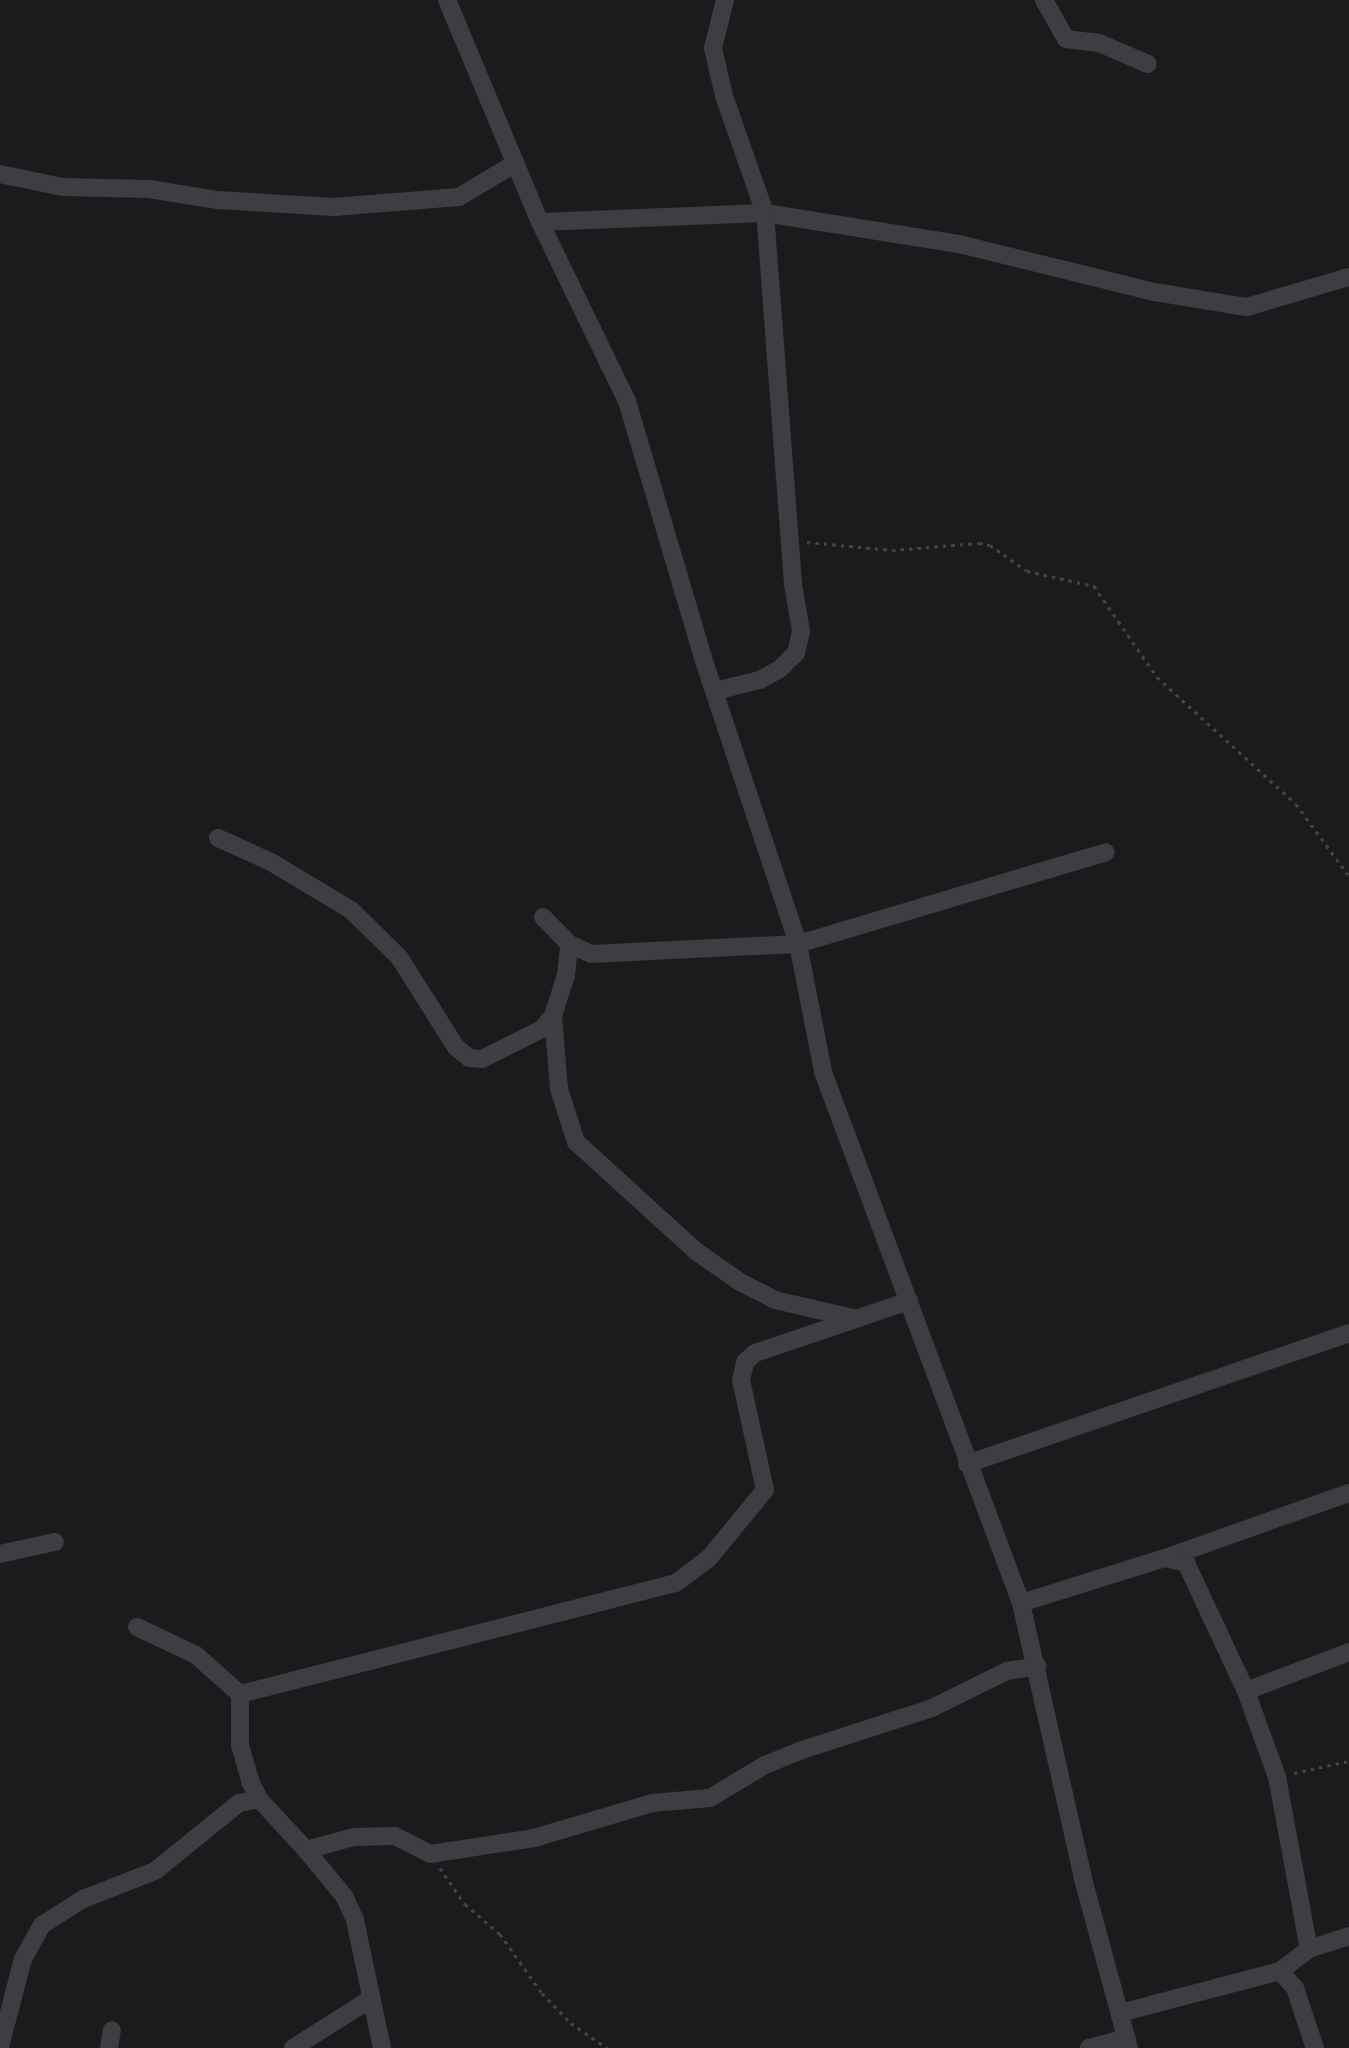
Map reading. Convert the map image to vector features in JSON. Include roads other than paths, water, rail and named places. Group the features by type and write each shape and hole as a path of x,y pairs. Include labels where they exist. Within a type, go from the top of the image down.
{"street":[{"path":"447,0 540,222 627,401 715,691 798,944 819,1060 967,1464 1021,1603 1038,1666 1083,1879 1128,2043 1089,2048"},
{"path":"715,691 760,680 796,653 801,631 790,539 765,213 724,96 713,48 724,0"},
{"path":"1044,0 1066,38 1099,43 1148,64"},
{"path":"0,174 63,187 149,189 219,200 334,207 459,197 516,163"},
{"path":"540,222 765,213 947,241 1155,292 1247,307 1349,277"},
{"path":"218,838 271,862 351,910 399,957 456,1047 469,1058 482,1059 536,1034 553,1016"},
{"path":"543,917 569,944 591,954 616,955 798,944 1106,852"},
{"path":"569,944 566,975 553,1016 559,1089 576,1142 696,1252 740,1282 775,1300 853,1318"},
{"path":"240,1694 676,1583 709,1558 765,1490 742,1390 745,1362 755,1353 909,1301"},
{"path":"967,1464 1349,1333"},
{"path":"1021,1603 1165,1558 1349,1493"},
{"path":"0,1554 55,1542"},
{"path":"1165,1558 1186,1563 1192,1570 1246,1690 1278,1777 1308,1949"},
{"path":"136,1627 196,1655 240,1694 240,1745 259,1799 344,1896 355,1920 369,2000 382,2048"},
{"path":"1246,1690 1349,1652"},
{"path":"306,1850 354,1837 395,1836 430,1854 534,1838 652,1803 710,1798 765,1765 799,1751 932,1708 1007,1671 1038,1666"},
{"path":"0,2048 23,1959 42,1925 83,1899 155,1871 239,1803 259,1799"},
{"path":"1120,2012 1280,1971 1308,1949 1349,1936"},
{"path":"1280,1971 1295,1988 1315,2048"},
{"path":"293,2048 369,2000"},
{"path":"109,2048 112,2030"}]}
